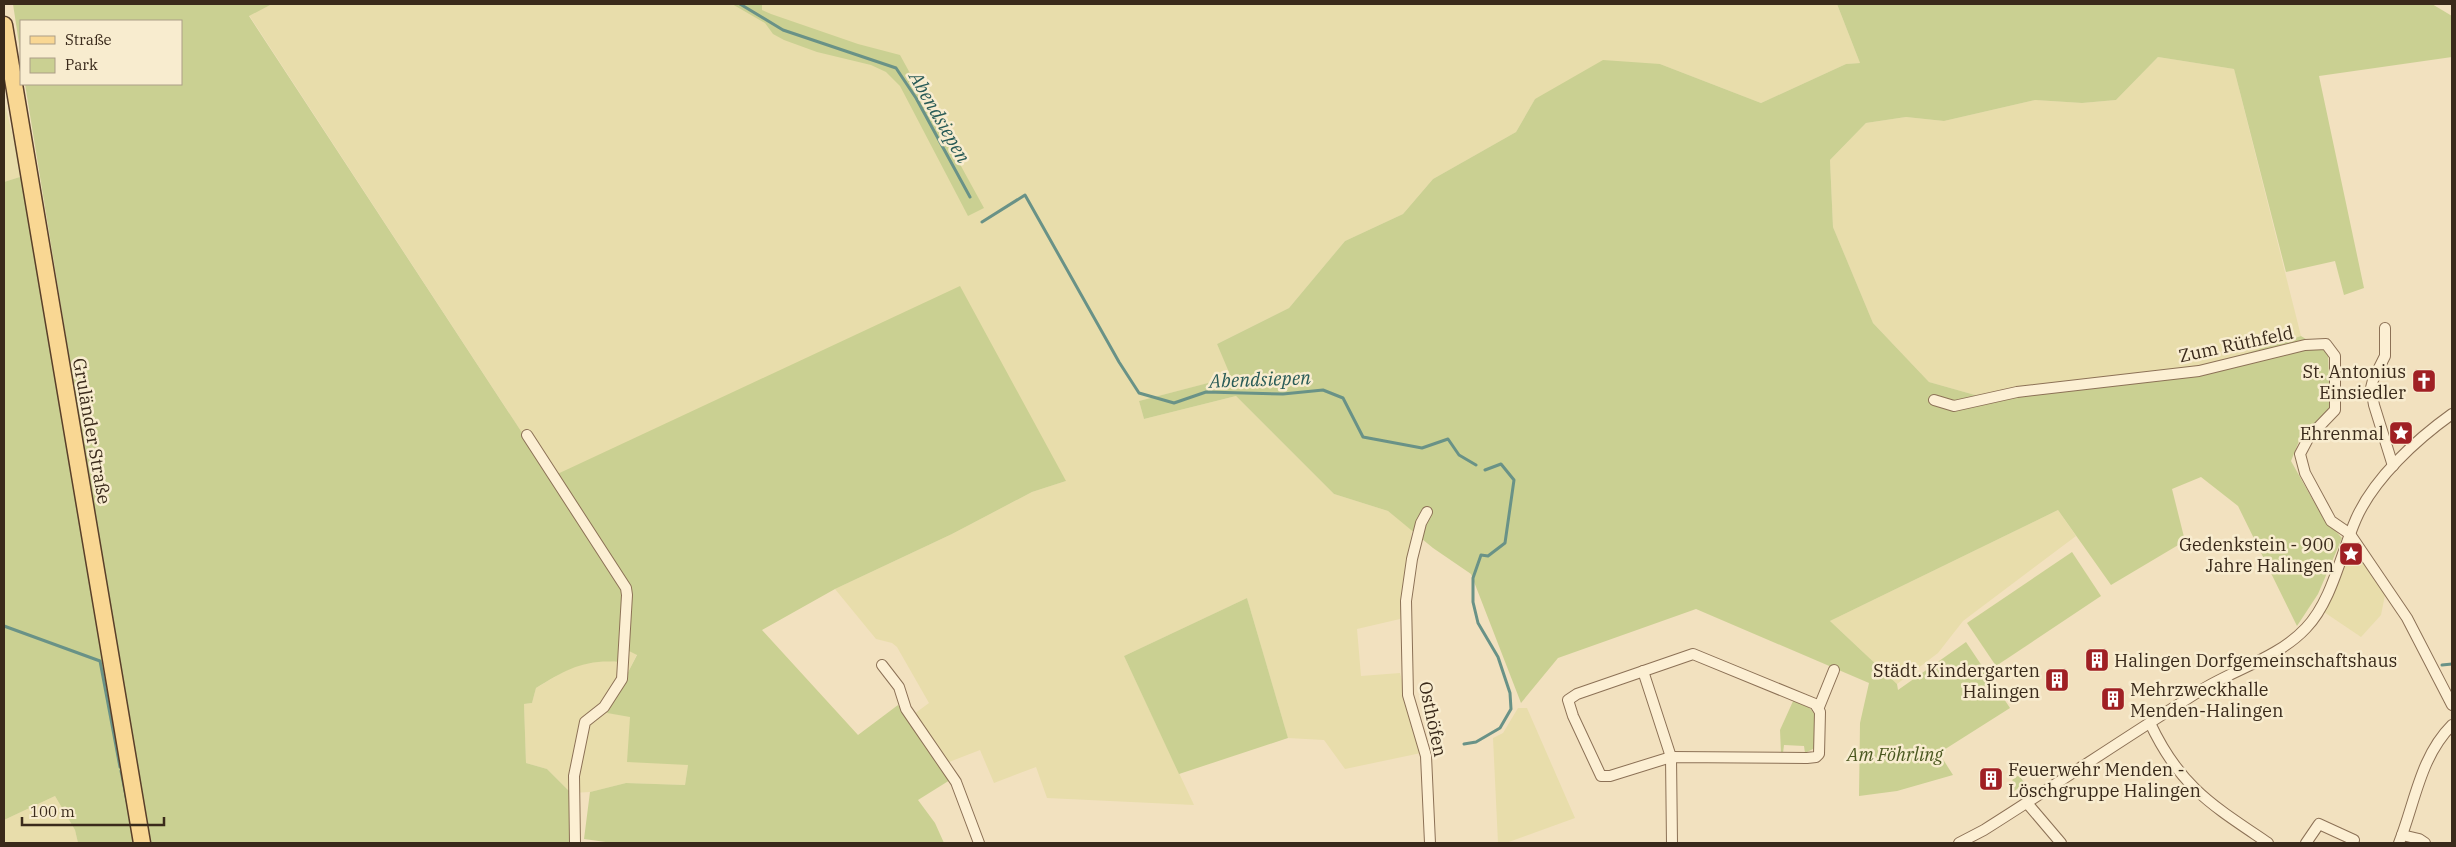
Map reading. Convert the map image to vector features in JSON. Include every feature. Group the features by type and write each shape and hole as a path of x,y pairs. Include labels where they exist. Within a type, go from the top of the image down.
{"main road":[{"name":"Gruländer Straße","path":"4,25 142,843"}],"street":[{"path":"2384,328 2385,356 2375,374 2371,388 2374,405 2394,466"},
{"name":"Zum Rüthfeld","path":"1934,400 1954,406 2018,392 2199,371 2305,345 2326,344 2335,356 2335,410 2309,437 2300,454 2305,473 2331,521 2350,534"},
{"path":"1959,843 1985,830 2204,689 2289,643 2307,627 2319,609 2337,572 2350,534 2365,503 2394,466 2434,427 2452,414"},
{"path":"527,435 626,588 627,595 622,679 604,707 585,722 574,776 575,843"},
{"name":"Osthöfen","path":"1427,512 1421,523 1412,559 1406,601 1408,695 1426,756 1430,843"},
{"path":"2350,534 2407,618 2452,705"},
{"path":"1819,707 1698,654 1687,655 1577,694 1568,700 1568,706 1596,769 1601,776 1610,776 1670,757 1816,757 1820,749 1819,707 1834,670"},
{"path":"882,665 899,687 906,709 956,782 979,843"},
{"path":"1643,671 1670,757 1672,843"},
{"path":"2150,723 2170,762 2198,794 2268,843"},
{"path":"2425,843 2419,839 2400,839 2413,796 2428,759 2452,725"},
{"path":"2027,803 2061,843"},
{"path":"2306,843 2319,824 2354,840"}],"shaded area":[{"path":"272,4 1837,4 1860,63 1846,64 1761,103 1660,64 1535,99 1516,132 1433,179 1403,214 1345,241 1289,308 1217,344 1232,377 1139,401 1144,419 1236,396 1334,494 1388,511 1412,530 1400,619 1357,629 1361,676 1400,673 1421,753 1345,769 1324,740 1288,738 1247,598 1124,656 1194,805 1047,798 1036,767 994,783 980,750 949,762 914,714 929,703 897,647 892,643 876,639 835,589 952,534 1032,492 1066,481 551,477 249,15"},
{"path":"2158,57 2234,69 2301,336 2168,378 1975,395 1929,382 1873,323 1833,227 1830,160 1866,123 1906,117 1944,121 2035,100 2082,103 2116,100"},
{"path":"4,101 23,176 4,182"},
{"path":"2058,510 2076,536 1963,621 1938,653 1897,684 1830,621"},
{"path":"2354,556 2361,560 2385,595 2381,615 2361,637 2324,612 2348,558"},
{"path":"619,646 637,654 608,713 630,716 688,765 685,785 626,783 590,792 571,793 547,769 526,763 524,704 532,703 536,688 575,665 599,660 620,662"},
{"path":"1518,708 1527,708 1575,818 1506,843 1498,843 1493,738 1503,733"},
{"path":"55,796 75,830 78,843 4,843 4,820"}],"green space":[{"path":"13,4 272,4 249,16 551,477 960,286 1066,481 1032,492 952,534 835,589 762,630 858,735 898,705 950,780 918,800 935,823 944,843 613,843 584,839 590,792 626,783 685,785 688,765 627,762 630,717 607,713 637,655 619,646 620,662 595,662 575,667 536,688 532,703 524,704 526,763 547,769 571,793 572,843 148,843 25,85 182,85 182,20 20,20 20,50"},
{"path":"732,4 762,4 762,10 771,14 858,44 900,55 984,208 968,216 900,86 886,72 871,65 817,52 784,40 773,34 765,23"},
{"name":"Am Föhrling","path":"1837,4 2432,4 2452,16 2452,57 2319,76 2364,288 2344,295 2335,261 2286,272 2234,69 2158,57 2116,100 2082,103 2035,100 1944,121 1906,117 1866,123 1830,160 1833,227 1873,323 1929,382 1975,395 2168,378 2301,336 2328,353 2330,410 2299,441 2291,461 2323,518 2342,538 2318,594 2297,626 2238,506 2201,477 2172,489 2185,541 2111,585 2058,510 1830,621 1897,684 1898,690 1966,642 2010,708 1939,753 1953,775 1897,791 1859,796 1860,723 1869,683 1696,609 1558,658 1521,703 1471,574 1433,548 1388,511 1334,494 1236,396 1144,419 1139,401 1231,377 1217,344 1289,308 1345,241 1403,214 1433,179 1516,132 1535,99 1603,60 1660,64 1761,103 1846,64 1860,63"},
{"path":"23,176 134,843 78,843 75,830 55,796 4,820 4,182"},
{"path":"2072,552 2101,596 1996,666 1967,623"},
{"path":"1247,598 1288,738 1179,774 1124,656"},
{"path":"1794,699 1810,708 1813,713 1816,723 1815,748 1805,753 1804,746 1784,745 1783,753 1781,753 1780,730"},
{"path":"2019,775 2025,784 2011,793 2009,790 2016,785 2012,780"}],"waterway":[{"name":"Abendsiepen","path":"740,4 783,30 896,68 916,98 970,197"},
{"name":"Abendsiepen","path":"982,222 1025,195 1119,362 1139,393 1174,403 1206,392 1283,394 1323,390 1343,398 1363,437 1422,448 1448,439 1459,455 1476,465"},
{"name":"Abendsiepen","path":"1464,744 1476,742 1500,728 1511,709 1510,693 1498,657 1478,623 1473,602 1473,578 1481,555 1488,556 1505,543 1514,480 1501,464 1485,470"},
{"path":"4,626 100,661 120,767"},
{"path":"2442,665 2452,664"},
{"path":"121,771 127,801"}],"place":[{"name":"St. Antonius Einsiedler","path":"2424,381"},
{"name":"Ehrenmal","path":"2401,433"},
{"name":"Gedenkstein - 900 Jahre Halingen","path":"2351,554"},
{"name":"Halingen Dorfgemeinschaftshaus","path":"2097,660"},
{"name":"Städt. Kindergarten Halingen","path":"2057,680"},
{"name":"Mehrzweckhalle Menden-Halingen","path":"2113,699"},
{"name":"Feuerwehr Menden - Löschgruppe Halingen","path":"1991,779"}]}
